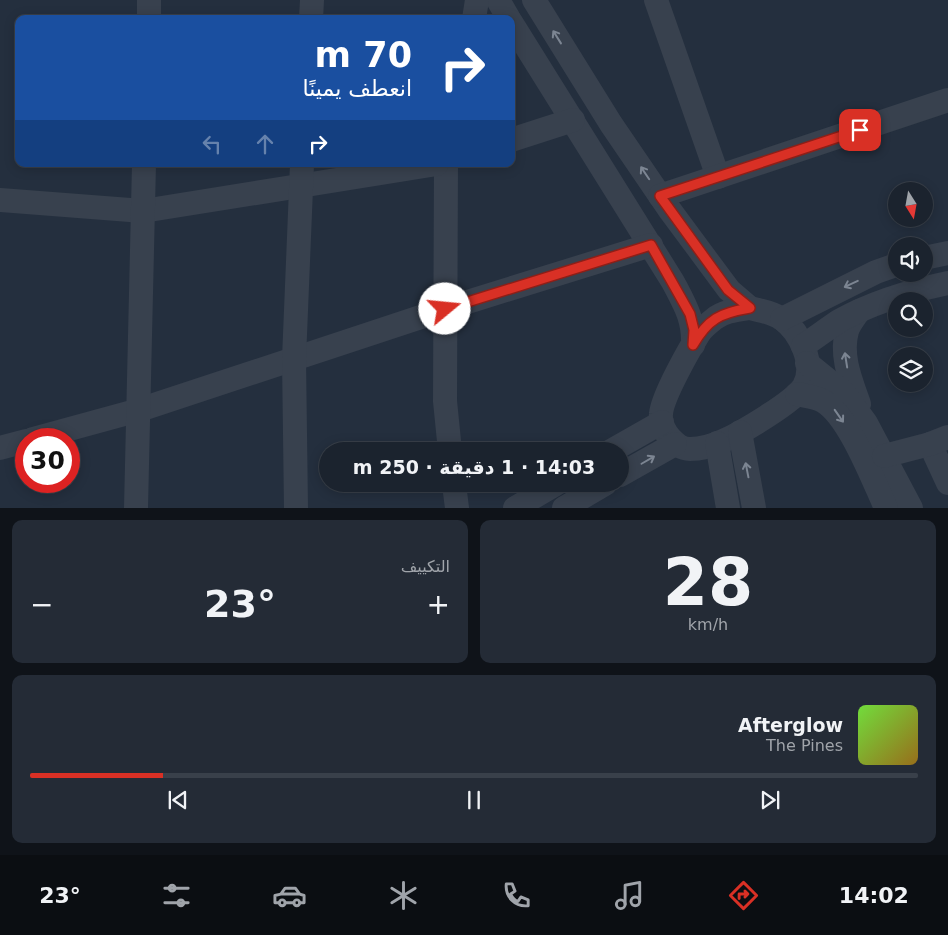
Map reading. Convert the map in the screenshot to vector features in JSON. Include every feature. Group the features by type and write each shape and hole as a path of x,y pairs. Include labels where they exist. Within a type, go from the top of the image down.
{"street":[{"path":"149,0 149,15"},
{"path":"311,15 312,0"},
{"path":"475,15 477,0"},
{"path":"498,0 507,15"},
{"path":"534,0 611,124 660,196 728,290 750,308"},
{"path":"656,0 718,177"},
{"path":"515,28 651,245 690,314 694,330 693,345"},
{"path":"660,196 948,100"},
{"path":"515,139 573,120"},
{"path":"136,508 144,167"},
{"path":"0,200 143,211 301,175 400,167"},
{"path":"446,167 445,401 449,442"},
{"path":"296,508 294,359 301,175"},
{"path":"73,428 139,410 445,309 651,245"},
{"path":"933,256 948,253"},
{"path":"782,319 888,268"},
{"path":"805,354 838,322 859,311 911,291 948,283"},
{"path":"750,308 771,313 782,319 795,332 805,354 807,379 804,386 776,411 717,443 695,449 685,449 675,444 662,422 661,415 664,400 701,331 715,318 730,311 750,308"},
{"path":"859,311 847,330 844,349 848,375 866,422 911,508"},
{"path":"805,354 844,393 866,422"},
{"path":"797,394 822,400 837,412 855,443 886,508"},
{"path":"627,442 662,422"},
{"path":"740,432 754,508"},
{"path":"884,456 939,441 948,483"},
{"path":"717,443 728,508"},
{"path":"0,448 15,444"},
{"path":"629,471 675,444"},
{"path":"455,492 457,508"},
{"path":"515,508 542,492"},
{"path":"564,508 592,492"}],"route":[{"path":"445,309 651,245 690,314 694,330 693,345 701,331 715,318 730,311 750,308 728,290 660,196 860,130"}]}
